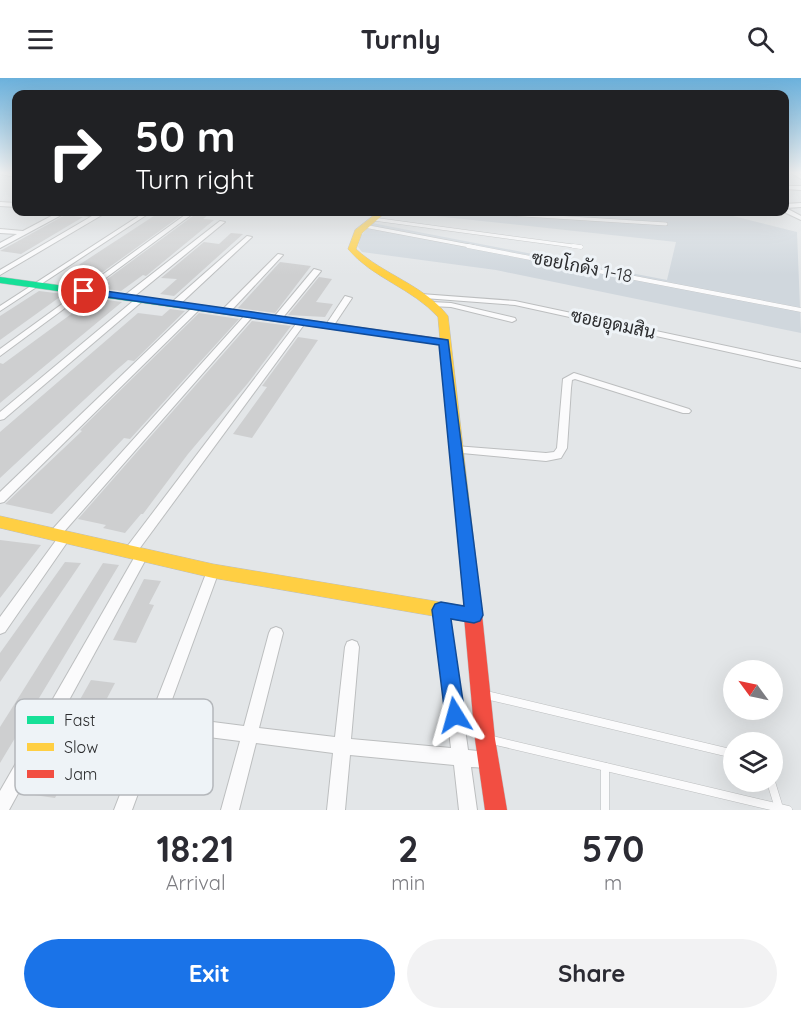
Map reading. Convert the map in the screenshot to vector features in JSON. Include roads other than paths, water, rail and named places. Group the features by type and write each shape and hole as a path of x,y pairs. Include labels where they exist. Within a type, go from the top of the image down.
{"street":[{"path":"0,246 57,216"},
{"path":"0,273 96,216"},
{"path":"0,309 142,216"},
{"path":"0,353 187,216"},
{"path":"372,217 352,243 356,254 388,279 429,300 512,320"},
{"path":"0,417 222,222"},
{"path":"0,231 23,233"},
{"path":"175,304 249,237"},
{"path":"226,311 280,255"},
{"path":"277,319 316,271"},
{"path":"0,280 444,342"},
{"path":"328,326 348,298"},
{"path":"429,300 443,316 485,739 496,810"},
{"name":"ซอยอุดมสิน","path":"429,300 515,303 801,366"},
{"path":"0,499 198,307"},
{"path":"0,628 59,537 250,315"},
{"path":"58,699 136,553 302,322"},
{"path":"455,450 556,456 562,448 567,379 574,376 686,411"},
{"path":"0,522 213,571 474,615"},
{"path":"166,699 213,571"},
{"path":"441,610 468,810"},
{"path":"230,810 276,633"},
{"path":"336,810 352,647"},
{"path":"213,730 488,760"},
{"path":"0,808 15,780"},
{"path":"123,810 129,795"}],"lane":[{"path":"539,216 666,224"},
{"path":"372,217 581,247"},
{"name":"ซอยโกดัง 1-18","path":"372,217 801,310"},
{"path":"482,694 723,751"},
{"path":"485,739 783,809"},
{"path":"605,767 605,810"},
{"path":"775,792 783,809"}]}
